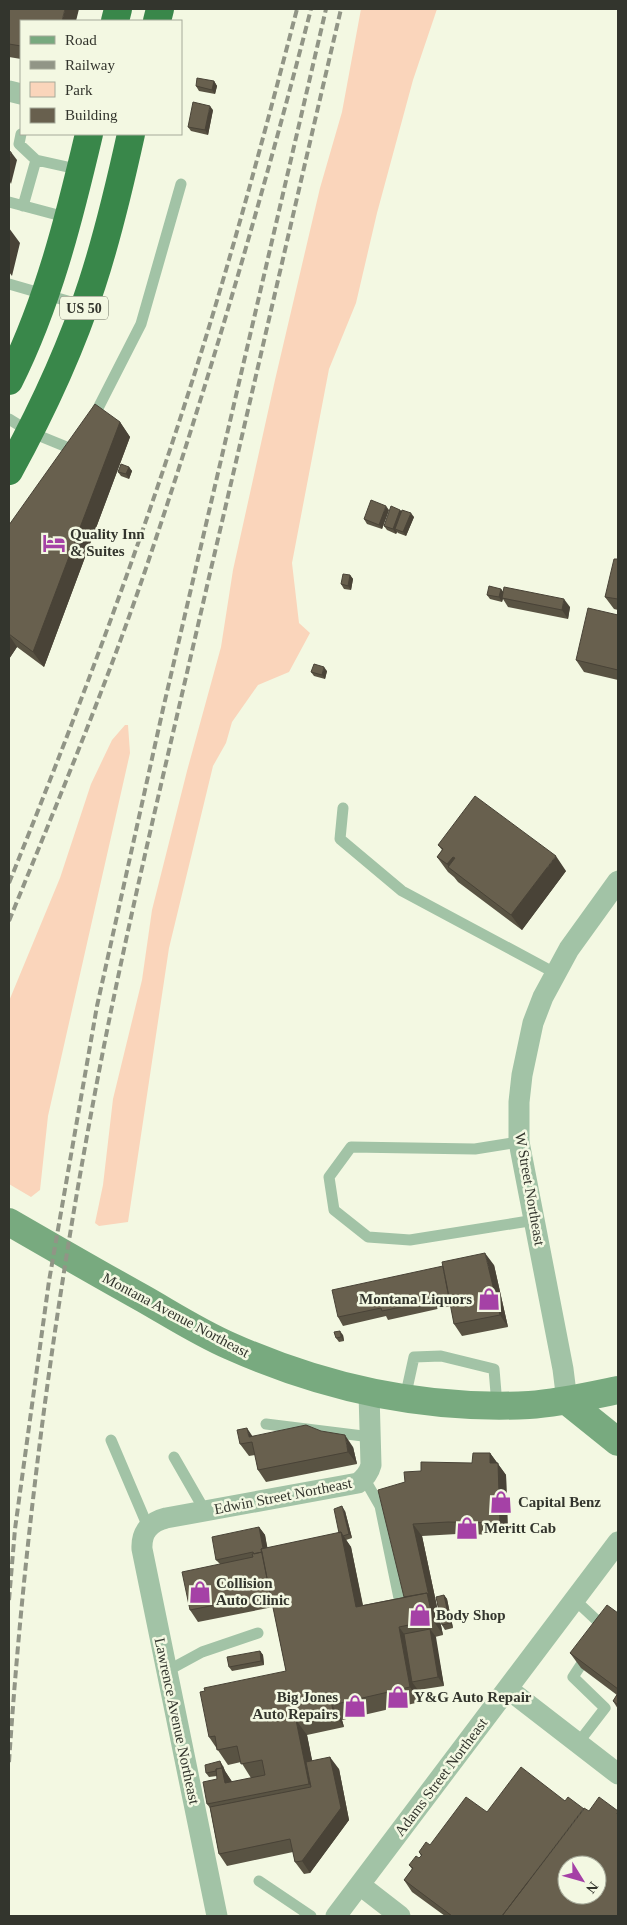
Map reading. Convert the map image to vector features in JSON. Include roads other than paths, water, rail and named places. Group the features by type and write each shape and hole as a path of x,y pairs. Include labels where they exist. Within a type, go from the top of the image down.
{"highway":[{"name":"US 50","path":"9,381 45,294 69,218 90,135"},
{"name":"US 50","path":"9,471 20,425 63,362 85,306 103,248 131,135"}],"main road":[{"name":"Montana Avenue Northeast","path":"9,1222 220,1341 284,1368 326,1382 369,1393 452,1404 498,1405 567,1401 618,1390"},
{"path":"567,1401 618,1442"}],"street":[{"name":"W Street Northeast","path":"567,1401 563,1369 519,1142 519,1102 527,1049 537,1010 569,949 618,881"},
{"name":"Edwin Street Northeast","path":"148,1527 156,1520 358,1483 369,1472 371,1464 369,1393"},
{"name":"Lawrence Avenue Northeast","path":"148,1527 144,1534 142,1549 217,1916"},
{"name":"Adams Street Northeast","path":"336,1916 618,1542"},
{"path":"508,1690 618,1774"},
{"path":"360,1885 400,1916"}],"lane":[{"path":"21,135 19,144 36,160 81,170"},
{"path":"23,206 36,160"},
{"path":"20,425 71,454 84,434 141,324 181,184"},
{"path":"9,202 69,218"},
{"path":"9,284 85,306"},
{"path":"343,808 340,839 402,891 555,973"},
{"path":"519,1142 475,1149 351,1147 328,1177 334,1210 368,1237 410,1240 535,1220"},
{"path":"405,1398 414,1357 441,1356 494,1369 498,1405"},
{"path":"266,1424 370,1437"},
{"path":"111,1440 148,1527"},
{"path":"174,1457 205,1511"},
{"path":"364,1478 380,1506 401,1608"},
{"path":"575,1600 607,1628 573,1677 604,1708 578,1743"},
{"path":"167,1671 202,1652 258,1633"},
{"path":"259,1881 311,1916"}],"railway":[{"path":"9,883 104,637 170,451 233,247 297,9"},
{"path":"9,921 113,661 144,574 190,434 233,293 311,9"},
{"path":"9,1600 15,1529 49,1281 97,1006 163,709 326,9"},
{"path":"9,1762 25,1572 48,1382 61,1288 94,1100 146,848 341,9"}],"place":[{"name":"Quality Inn & Suites","path":"54,543"},
{"name":"Montana Liquors","path":"489,1299"},
{"name":"Capital Benz","path":"501,1502"},
{"name":"Meritt Cab","path":"467,1528"},
{"name":"Collision Auto Clinic","path":"200,1592"},
{"name":"Body Shop","path":"420,1615"},
{"name":"Y&G Auto Repair","path":"398,1697"},
{"name":"Big Jones Auto Repairs","path":"355,1706"}]}
